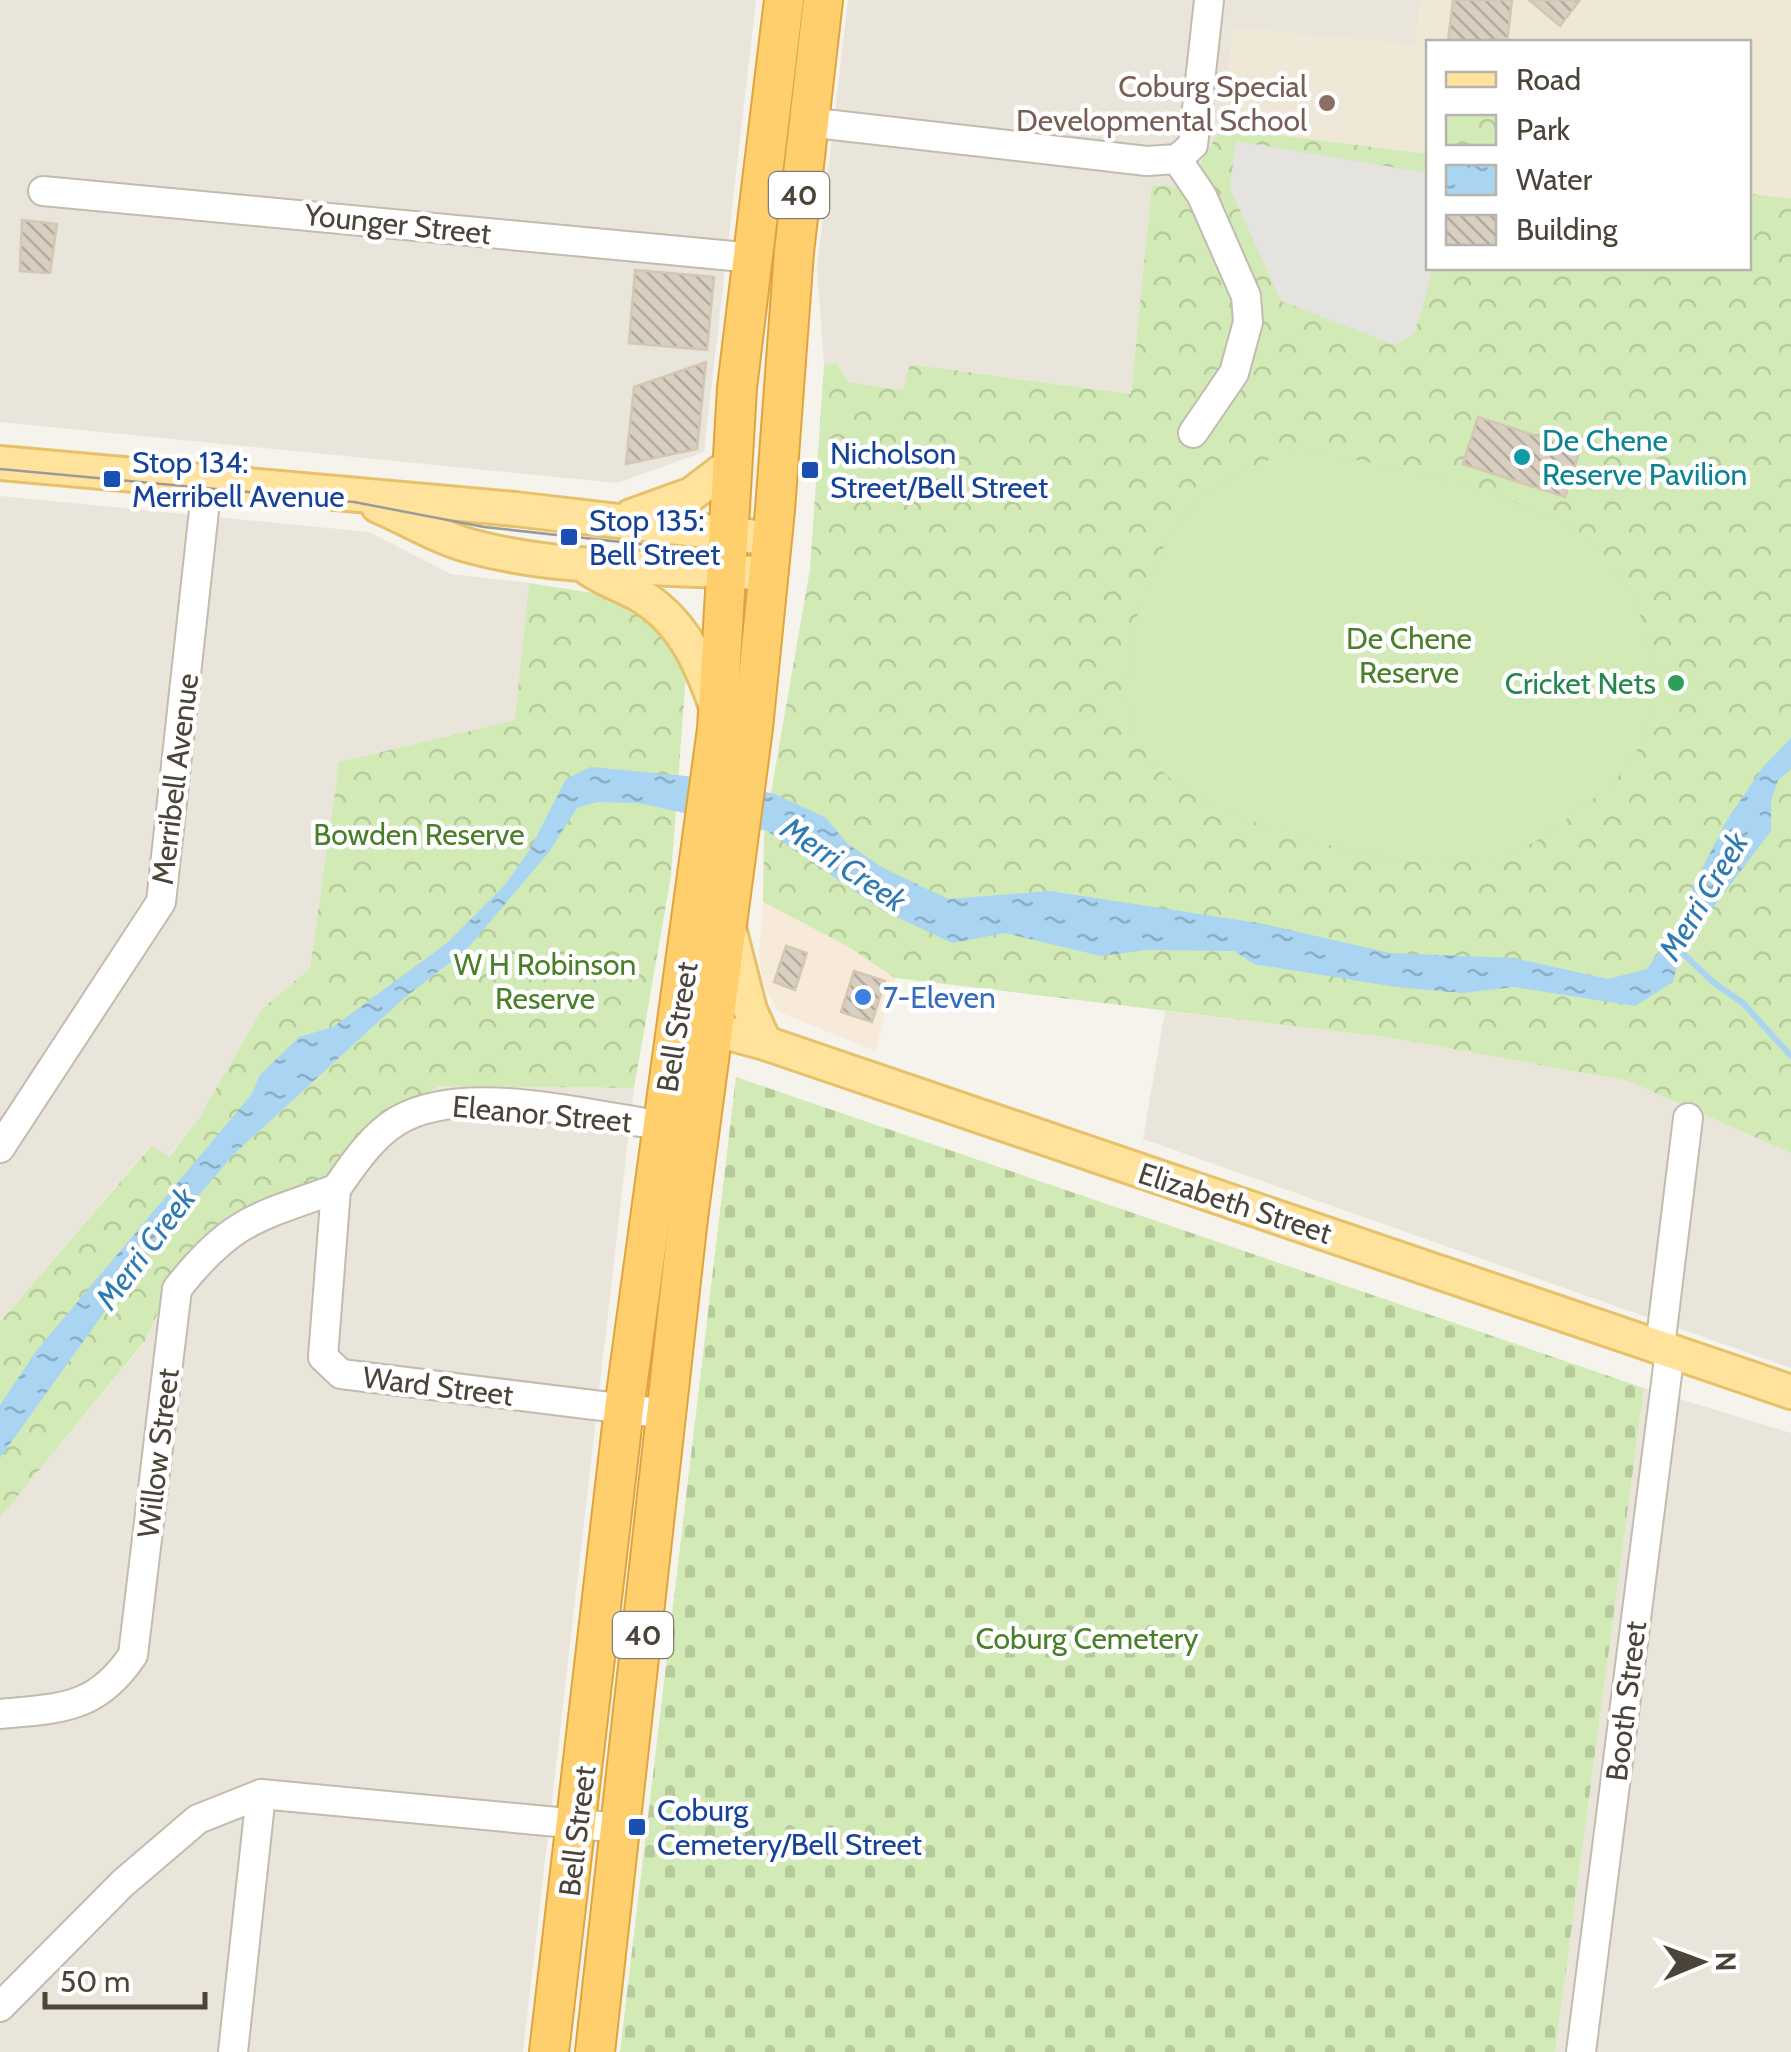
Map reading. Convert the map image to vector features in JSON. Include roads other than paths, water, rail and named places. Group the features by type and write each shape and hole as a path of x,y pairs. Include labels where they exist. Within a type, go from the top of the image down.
{"highway":[{"name":"Bell Street","path":"596,2052 667,1414 696,1024 722,839 730,723 730,465 784,0"},
{"name":"Bell Street","path":"730,723 771,557 807,122 823,0"},
{"path":"737,388 783,390"},
{"name":"Bell Street","path":"549,2052 661,1125 728,927 722,839"}],"main road":[{"path":"0,463 617,520 728,552 771,557"},
{"path":"617,520 692,494 730,465"},
{"path":"345,496 470,546 577,562 728,552"},
{"path":"577,562 654,604 674,622 702,666 730,723"},
{"path":"728,927 750,1010 765,1043"},
{"name":"Elizabeth Street","path":"696,1024 765,1043 1791,1392"}],"street":[{"path":"1193,432 1234,373 1248,322 1246,296 1185,152 1210,0"},
{"path":"807,122 1147,161 1185,152"},
{"name":"Younger Street","path":"43,191 754,258"},
{"name":"Merribell Avenue","path":"0,1148 161,902 208,483"},
{"name":"Eleanor Street","path":"336,1189 364,1151 396,1122 440,1104 516,1105 661,1125"},
{"name":"Booth Street","path":"1581,2052 1665,1349 1688,1118"},
{"name":"Ward Street","path":"336,1189 323,1357 341,1374 667,1414"},
{"name":"Willow Street","path":"0,1714 72,1706 112,1686 132,1655 177,1289 203,1256 243,1222 336,1189"},
{"path":"233,2052 261,1794"},
{"path":"0,2006 123,1883 198,1819 261,1794 620,1828"}],"water":[{"name":"Merri Creek","path":"1791,738 1791,769 1778,780 1771,801 1771,831 1681,950 1673,982 1635,1006 1514,987 1462,993 1396,987 1254,964 1234,951 1146,950 1101,956 1005,933 952,943 882,910 767,831 638,803 596,802 577,808 549,852 467,949 403,999 234,1154 128,1279 0,1458 0,1405 37,1350 252,1094 259,1076 299,1037 333,1027 447,943 504,886 529,851 566,779 591,767 686,776 775,794 826,818 848,844 883,868 948,899 1050,891 1264,924 1390,953 1514,958 1608,979 1647,969 1687,911 1694,884 1727,820 1763,767"}],"waterway":[{"name":"Merri Creek","path":"1676,947 1714,983 1743,1003 1791,1056"}],"tram line":[{"path":"0,469 354,502 484,527 676,548"}],"place":[{"name":"Coburg Special Developmental School","path":"1327,103"},
{"name":"De Chene Reserve Pavilion","path":"1522,457"},
{"name":"Nicholson Street/Bell Street","path":"810,470"},
{"name":"Stop 134: Merribell Avenue","path":"112,479"},
{"name":"Stop 135: Bell Street","path":"569,537"},
{"name":"Cricket Nets","path":"1676,683"},
{"name":"7-Eleven","path":"863,997"},
{"name":"Coburg Cemetery/Bell Street","path":"637,1827"}],"park label":[{"name":"De Chene Reserve","path":"1409,655"},
{"name":"Bowden Reserve","path":"419,834"},
{"name":"W H Robinson Reserve","path":"545,981"},
{"name":"Coburg Cemetery","path":"1087,1638"}]}
